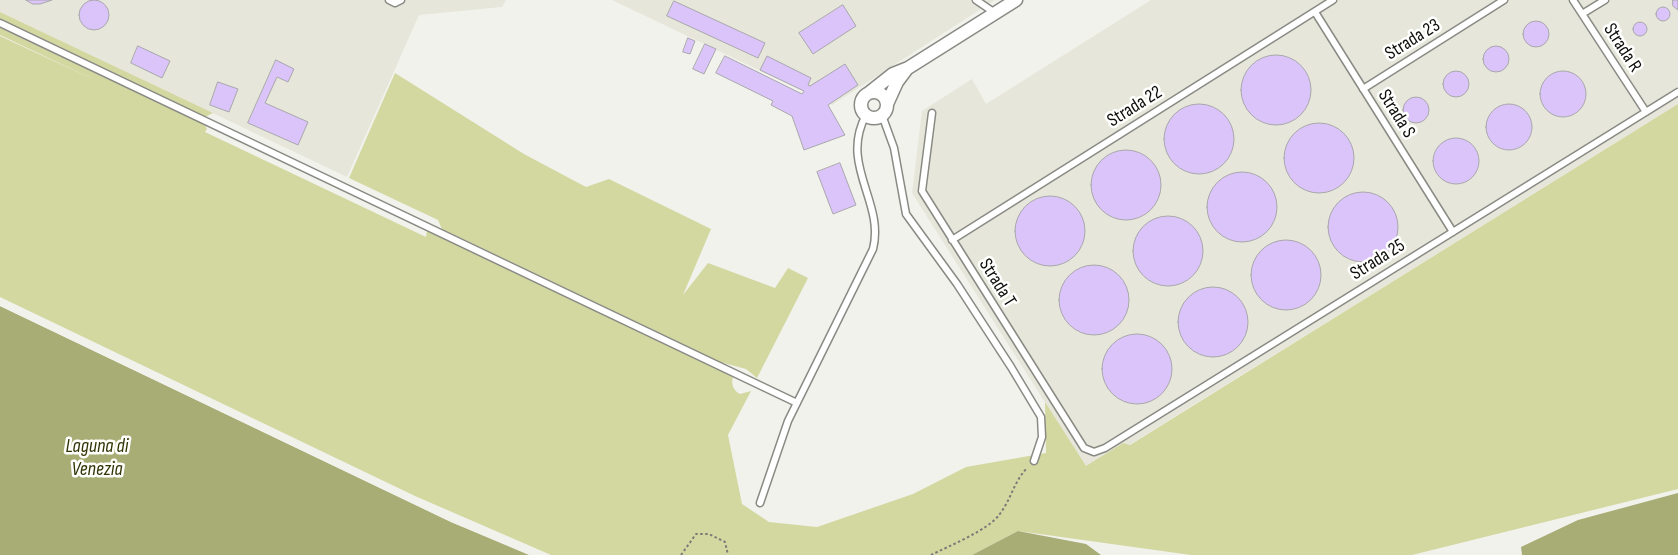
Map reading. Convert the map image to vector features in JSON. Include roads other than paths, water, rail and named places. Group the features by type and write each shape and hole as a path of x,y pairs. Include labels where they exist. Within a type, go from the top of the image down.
{"street":[{"path":"908,68 897,82 885,110 874,118 866,115 861,107 865,95 893,74 908,68 995,13 1007,2"},
{"path":"869,93 877,92 884,96 885,110"}],"lane":[{"path":"389,0 395,3 401,0"},
{"path":"976,0 995,13"},
{"name":"Strada 22","path":"952,240 1334,0"},
{"name":"Strada 23","path":"1363,89 1504,0"},
{"name":"Strada R","path":"1573,0 1646,112"},
{"path":"1582,14 1605,0"},
{"name":"Strada S","path":"1315,12 1453,232"},
{"path":"0,23 797,402"},
{"name":"Strada 25","path":"1094,452 1105,448 1678,92"},
{"path":"885,110 906,214 957,284 1021,382 1041,417 1042,437 1034,461"},
{"name":"Strada T","path":"932,112 922,191 1084,448 1094,452"},
{"path":"760,503 788,421 871,256 875,242 875,219 863,183 857,148 860,128 866,115"}],"water":[{"name":"Laguna di Venezia","path":"0,306 451,522 529,555 0,555"},
{"path":"1678,493 1678,555 1522,555 1521,547 1578,520"},
{"path":"1018,531 1086,544 1101,555 972,555"}]}
